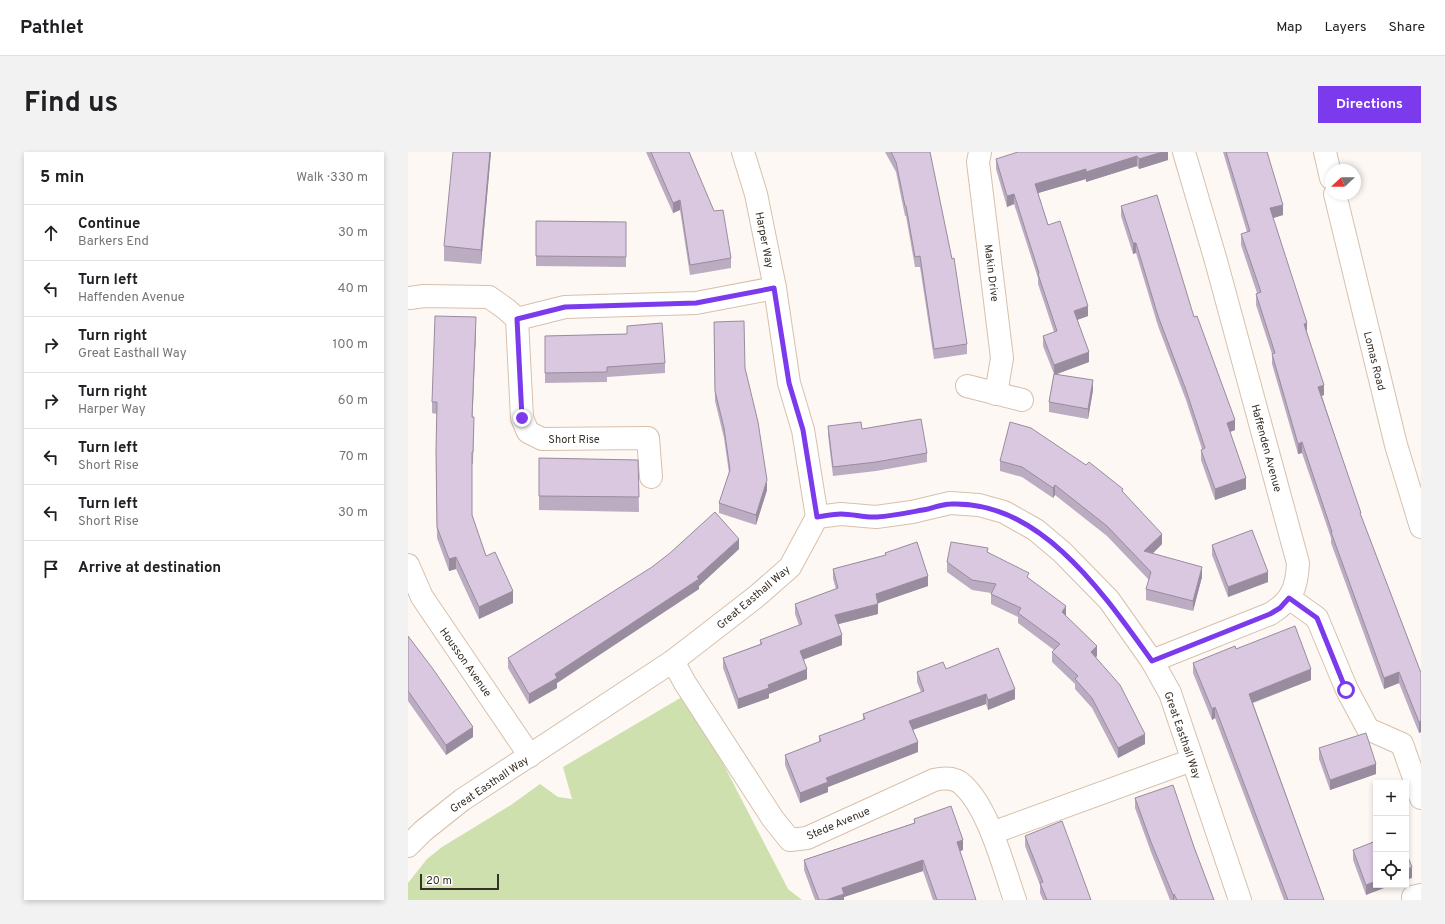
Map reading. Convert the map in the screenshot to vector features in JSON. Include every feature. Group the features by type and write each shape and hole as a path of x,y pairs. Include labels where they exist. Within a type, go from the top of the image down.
{"street":[{"name":"Harper Way","path":"743,152 756,194 774,288 789,383 803,430 817,517"},
{"name":"Makin Drive","path":"980,152 978,162 1002,358 996,394"},
{"name":"Haffenden Avenue","path":"1152,661 1270,614 1280,608 1289,598 1297,582 1298,563 1216,261 1184,152"},
{"path":"1325,152 1328,164"},
{"name":"Lomas Road","path":"1336,200 1394,437 1421,527"},
{"path":"409,297 489,297 517,319 565,307 696,303 774,288"},
{"name":"Short Rise","path":"517,319 522,418 528,432 542,439 648,438 651,477"},
{"path":"967,386 1022,400"},
{"name":"Great Easthall Way","path":"408,846 423,831 462,800 673,661 757,596 790,567 817,517 841,514 876,517 912,512 950,504 978,505 1004,512 1036,530 1090,579 1108,600 1152,661 1170,693 1240,900"},
{"name":"Housson Avenue","path":"408,565 422,597 530,756"},
{"path":"1289,598 1317,618 1346,690 1368,729 1402,744 1421,798"},
{"name":"Stede Avenue","path":"673,661 685,683 769,813 790,840 807,838 934,780 946,777 962,784 975,800 992,833 1015,900"},
{"path":"992,833 1192,760"}],"green space":[{"path":"687,694 788,889 802,900 408,900 408,883 427,859 442,847 511,805 540,784 558,797 572,799 563,767"}],"building":[{"path":"453,152 490,152 481,250 444,246"},
{"path":"651,152 689,152 714,211 723,210 731,258 690,265 680,200 673,203"},
{"path":"891,152 930,152 952,259 954,258 967,344 934,349 920,256 915,257 896,162"},
{"path":"1018,152 1162,152 1139,159 1137,156 1086,172 1086,169 1035,184 1048,225 1060,221 1088,306 1074,311 1089,352 1054,365 1043,336 1057,331 1014,194 1007,196 996,159"},
{"path":"1226,152 1267,152 1283,205 1270,208 1307,323 1304,324 1324,385 1318,387 1360,513 1421,673 1421,721 1419,722 1399,672 1384,678 1331,532 1302,442 1298,444 1272,354 1275,353 1256,294 1261,292 1241,234 1250,231"},
{"path":"1157,195 1194,317 1197,316 1235,420 1227,423 1246,478 1215,489 1201,450 1205,448 1186,390 1158,316 1136,243 1133,243 1121,206"},
{"path":"536,221 626,222 626,257 536,256"},
{"path":"435,316 476,317 472,417 474,417 472,452 472,515 486,556 495,552 513,591 479,607 456,557 449,559 437,527 437,402 432,402"},
{"path":"744,321 745,368 758,422 767,480 756,515 719,503 730,470 724,428 715,391 714,322"},
{"path":"662,323 665,363 607,367 607,372 545,373 545,336 627,334 627,326"},
{"path":"1054,374 1093,380 1088,409 1049,402"},
{"path":"921,419 927,453 876,462 833,467 828,426 861,422 862,429"},
{"path":"1010,422 1031,428 1086,465 1089,462 1123,489 1122,491 1162,534 1144,551 1202,567 1193,601 1146,589 1151,572 1107,526 1055,485 1053,488 1022,467 1000,461"},
{"path":"539,458 638,460 639,497 539,496"},
{"path":"715,512 739,539 697,577 699,579 555,674 557,678 529,694 508,658 652,567 670,553"},
{"path":"1252,530 1268,572 1228,587 1212,545"},
{"path":"917,542 928,576 876,594 878,604 835,615 842,635 800,651 807,669 768,685 769,688 738,699 723,658 762,644 760,640 802,624 795,604 838,588 833,569 886,555 885,553"},
{"path":"951,542 988,548 987,552 1029,573 1027,577 1066,606 1062,612 1097,646 1091,652 1120,685 1145,734 1118,748 1092,698 1075,679 1078,676 1052,652 1060,644 1018,613 1021,608 991,594 996,584 972,580 947,562"},
{"path":"1295,626 1311,669 1249,694 1324,900 1288,900 1215,707 1212,709 1193,663 1235,646 1236,649"},
{"path":"408,636 473,727 446,745 408,691"},
{"path":"998,648 1015,689 988,700 986,694 909,721 918,742 826,778 828,782 800,793 785,755 821,741 819,736 865,719 863,714 924,691 917,672 943,662 946,669"},
{"path":"1366,733 1376,764 1330,780 1319,748"},
{"path":"1173,785 1214,900 1177,900 1174,894 1173,895 1135,798"},
{"path":"951,806 963,840 957,842 976,900 937,900 923,860 842,888 844,894 826,900 819,900 804,860 915,823 914,819"},
{"path":"1062,821 1091,900 1047,900 1040,883 1043,882 1025,836"},
{"path":"1373,842 1373,882 1366,885 1353,850"},
{"path":"1409,860 1412,867 1409,868"}],"route":[{"path":"522,418 517,319 565,307 640,306 696,303 774,288 789,383 803,430 817,517 841,514 876,517 912,512 950,504 978,505 1004,512 1036,530 1090,579 1108,600 1152,661 1270,614 1280,608 1289,598 1317,618 1346,690"}]}
